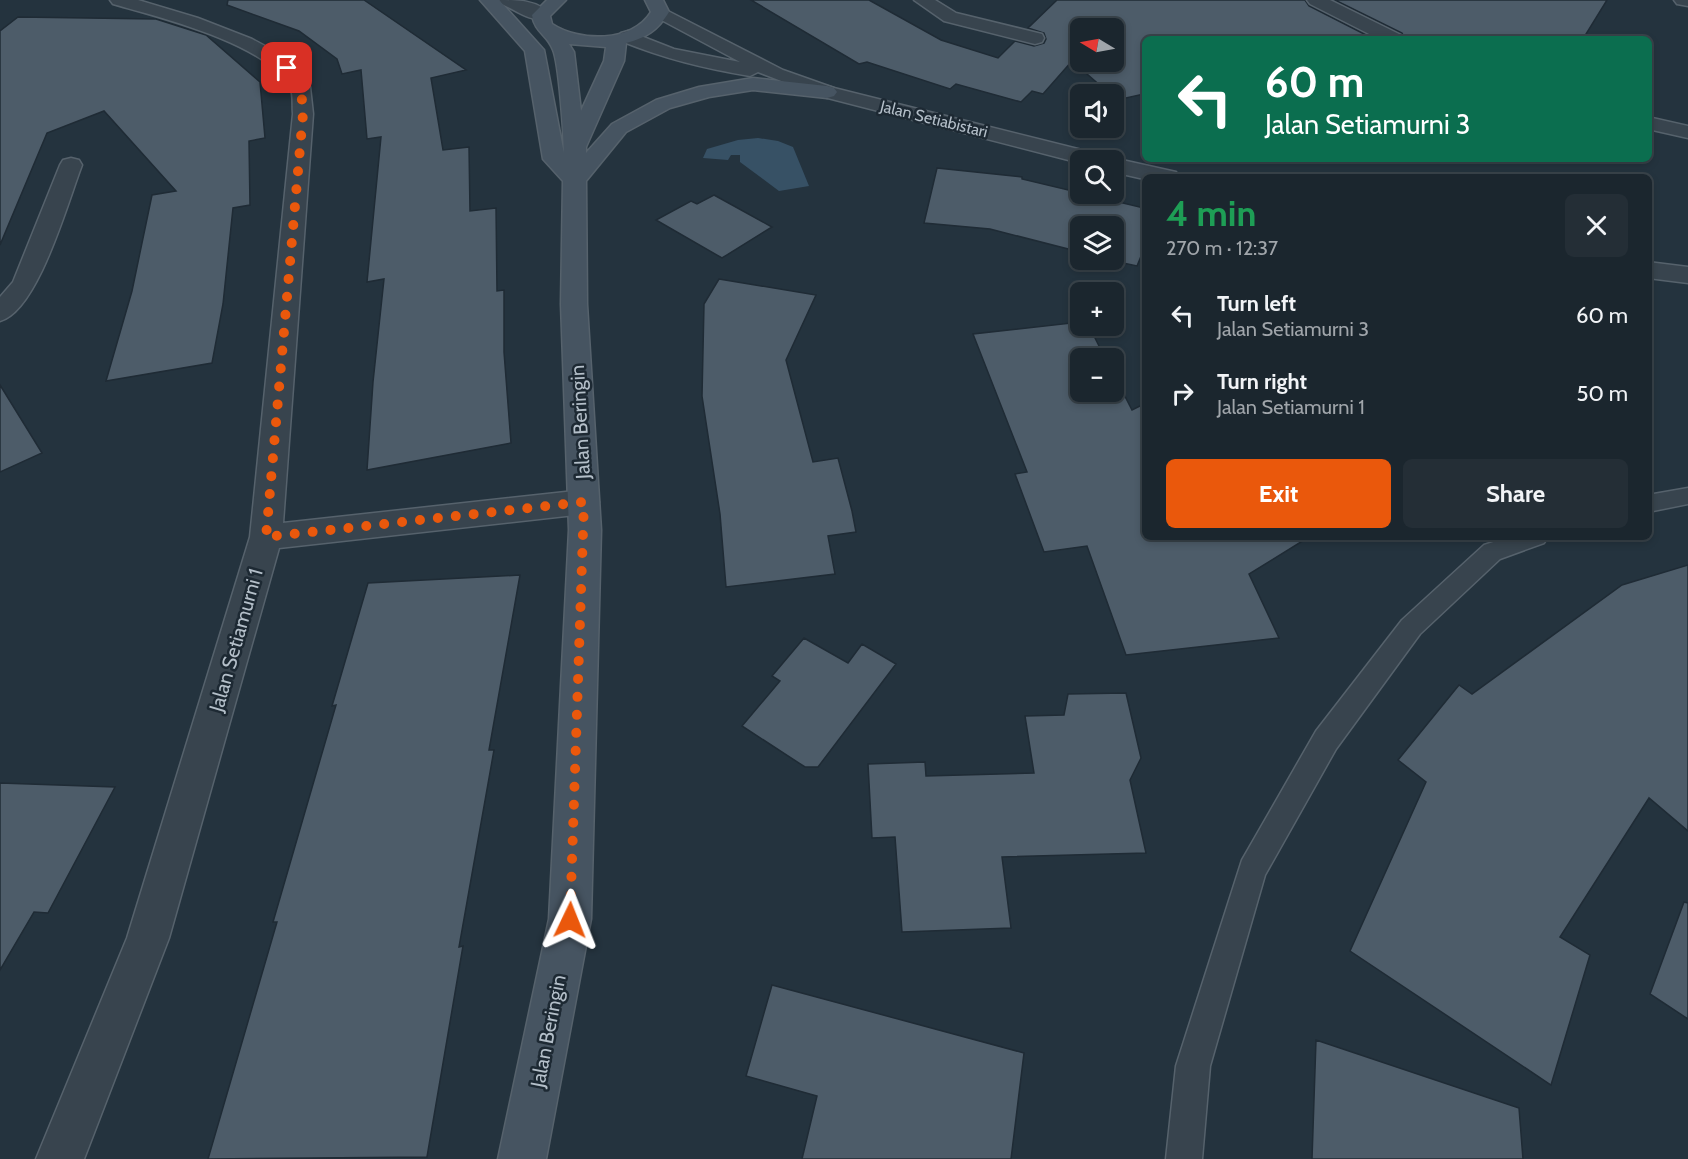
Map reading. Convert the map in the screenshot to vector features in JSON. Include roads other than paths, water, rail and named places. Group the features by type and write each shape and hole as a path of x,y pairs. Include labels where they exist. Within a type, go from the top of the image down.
{"street":[{"name":"Jalan Setiamurni 1","path":"60,1159 148,938 266,537 303,114 301,88 287,68 265,52 205,27 119,0"},
{"path":"489,0 534,50 554,159 575,164 619,128 663,104 706,91 753,84 827,92"},
{"path":"508,0 541,15 557,0"},
{"path":"923,0 950,16 1035,38"},
{"path":"1316,0 1388,36"},
{"path":"1683,0 1688,1"},
{"path":"555,36 584,42 623,38 651,25 658,18 657,4"},
{"name":"Jalan Setiabistari","path":"657,4 776,74"},
{"name":"Jalan Beringin","path":"522,1159 570,920 584,502 574,304 575,164 564,52 555,36 543,26 541,15"},
{"name":"Jalan Beringin","path":"575,164 623,38"},
{"name":"Jalan Setiabistari","path":"623,38 693,60 776,74 827,92 1070,154"},
{"path":"1652,124 1688,132"},
{"path":"0,313 26,284 71,165"},
{"path":"1124,167 1154,174"},
{"path":"1652,270 1688,275"},
{"path":"266,537 584,502"}],"lane":[{"path":"1652,503 1688,496"},
{"path":"1184,1159 1193,1066 1252,870 1320,750 1411,627 1492,552 1527,540"}],"water":[{"path":"758,138 778,141 793,147 809,186 779,191 740,162 740,155 731,155 728,160 703,158 707,149 738,140"}]}
